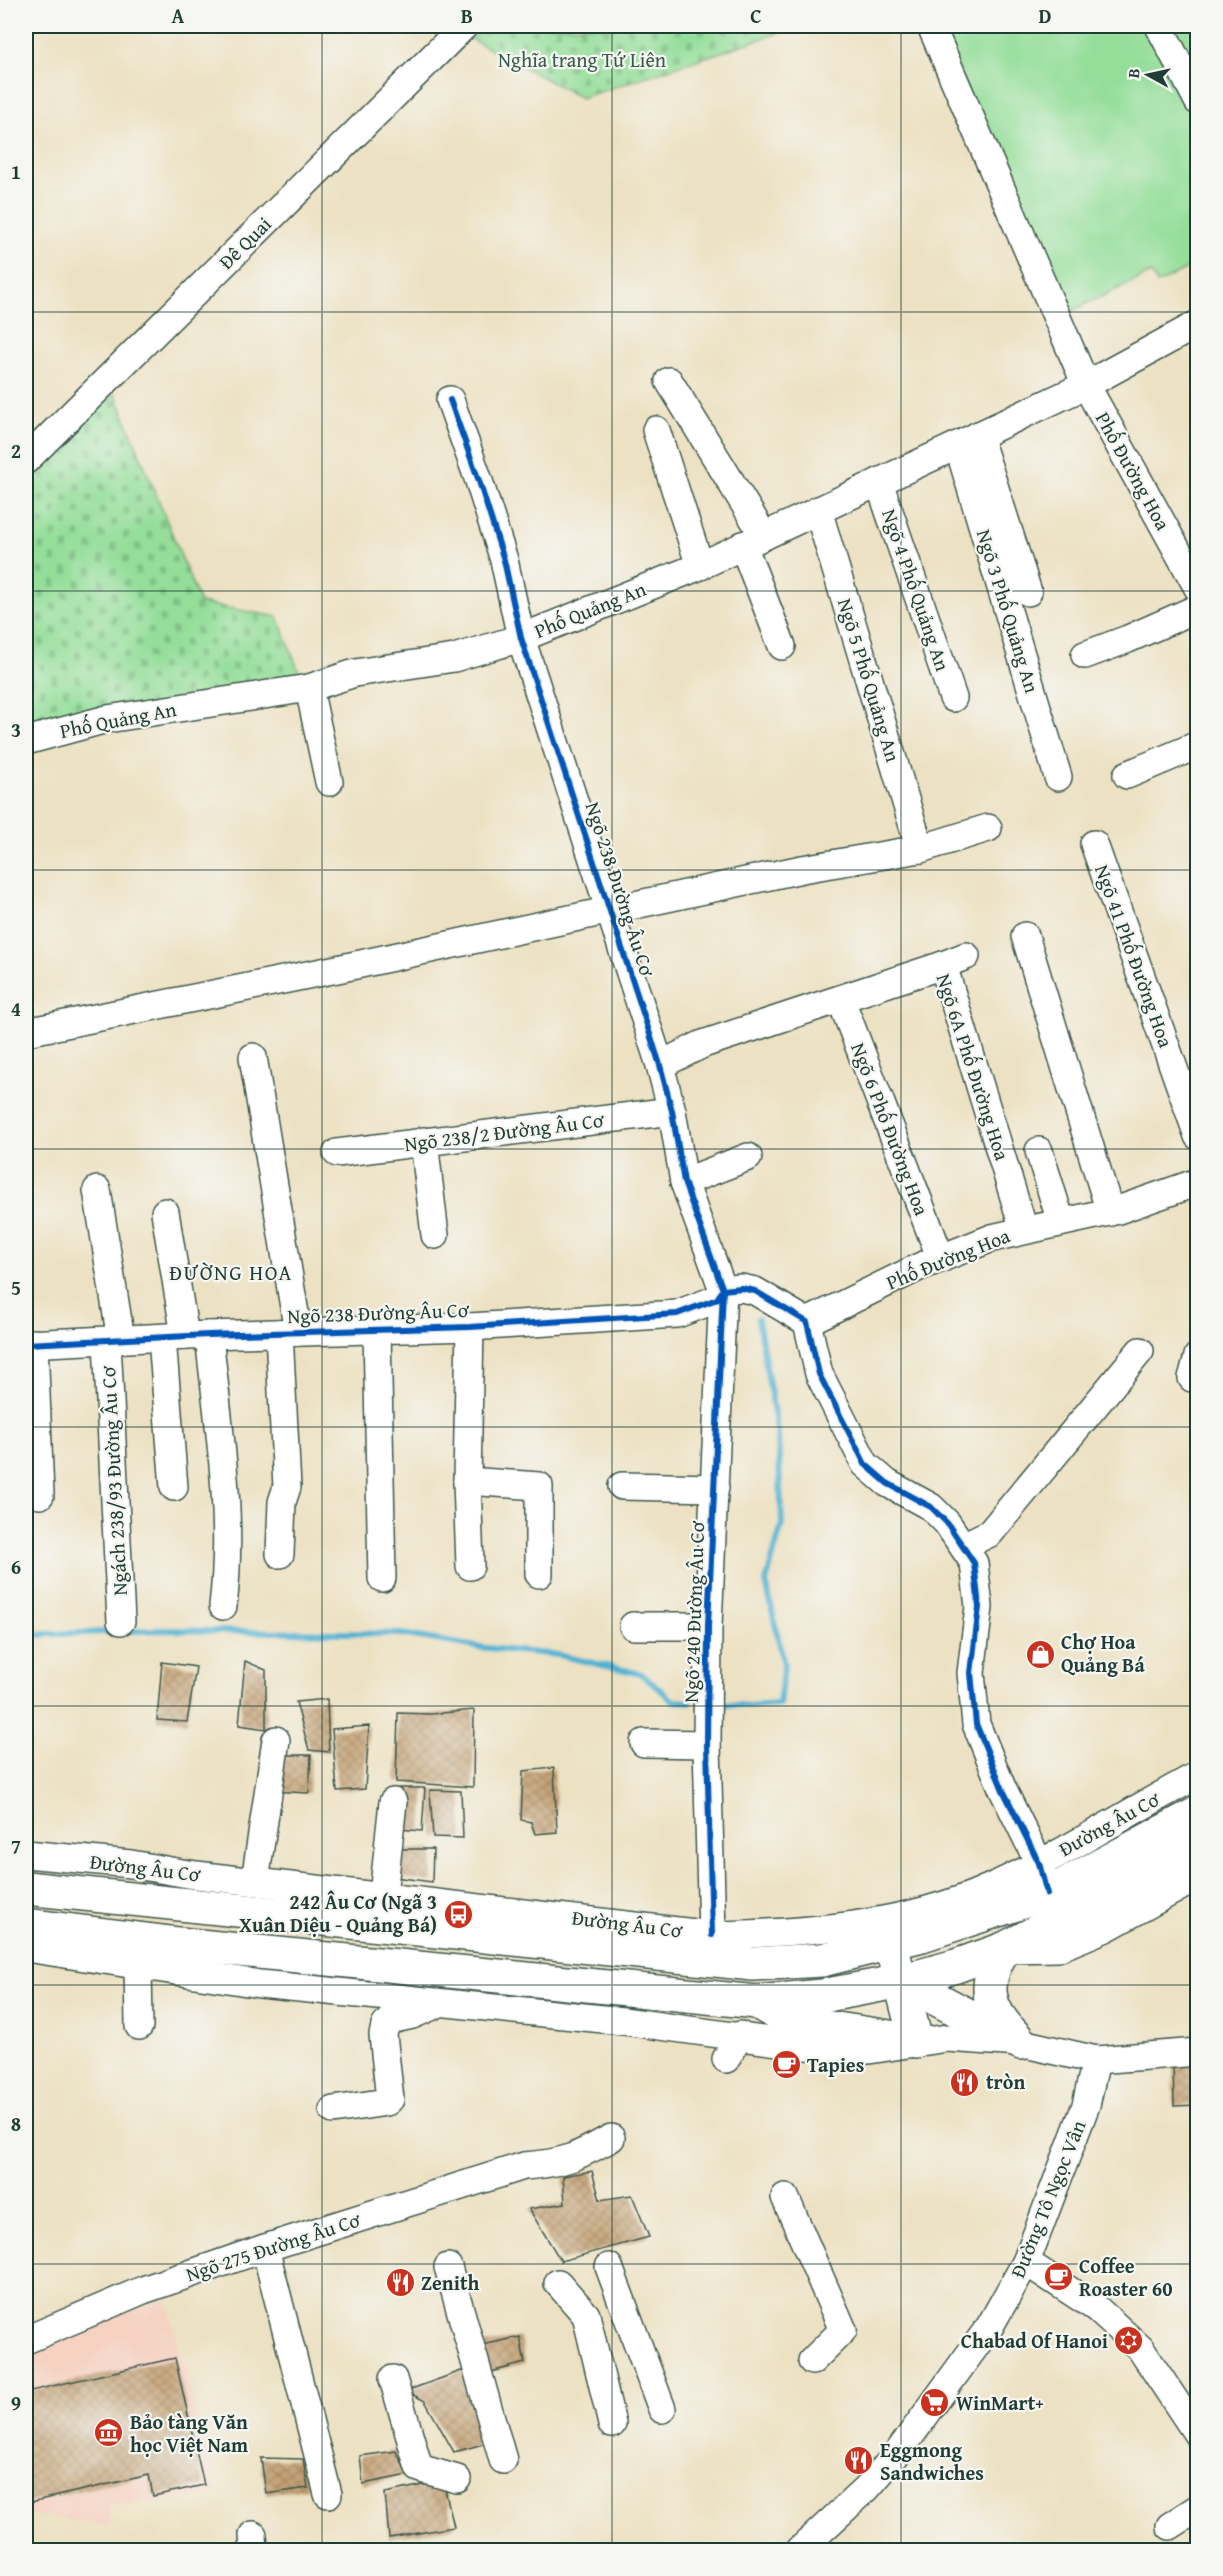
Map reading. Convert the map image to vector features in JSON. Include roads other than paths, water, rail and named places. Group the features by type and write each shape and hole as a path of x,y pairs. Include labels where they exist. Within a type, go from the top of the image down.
{"main road":[{"name":"Đường Âu Cơ","path":"26,1888 753,1964 822,1960 890,1944 1197,1813"},
{"path":"26,1925 179,1944 757,2002 822,1996 902,1981 956,1966 1004,1949 1197,1848"},
{"path":"179,1944 184,1904"},
{"path":"757,2002 791,2022 916,2042 902,1981 890,1944"},
{"path":"1004,1949 991,1975 992,2005 999,2019 1021,2043"},
{"path":"902,1981 1021,2043"}],"street":[{"name":"Đê Quai","path":"26,460 464,26"},
{"name":"Phố Đường Hoa","path":"931,26 1086,385 1196,582"},
{"path":"1159,26 1197,101"},
{"name":"Phố Quảng An","path":"26,741 107,719 309,688 356,673 454,658 520,638 700,566 1086,385 1197,324"},
{"path":"669,381 754,540 782,646"},
{"name":"Ngõ 238 Đường Âu Cơ","path":"30,1344 186,1336 470,1327 677,1314 717,1299 723,1290 684,1182 672,1111 660,1065 520,638 504,560 450,400"},
{"path":"656,430 700,566"},
{"path":"968,440 1028,592"},
{"name":"Ngõ 3 Phố Quảng An","path":"968,440 1058,777"},
{"name":"Ngõ 4 Phố Quảng An","path":"879,482 953,698"},
{"name":"Ngõ 5 Phố Quảng An","path":"818,510 920,849"},
{"path":"1085,655 1128,639 1197,608"},
{"path":"309,688 329,782"},
{"path":"1127,775 1197,745"},
{"path":"26,1032 611,912 802,869 920,849 988,828"},
{"name":"Ngõ 41 Phố Đường Hoa","path":"1094,844 1197,1136"},
{"path":"1025,936 1110,1212"},
{"name":"Ngõ 6A Phố Đường Hoa","path":"660,1065 704,1044 955,961 1024,1230"},
{"name":"Ngõ 6 Phố Đường Hoa","path":"841,1000 941,1259"},
{"path":"254,1057 289,1333 287,1487 282,1502 280,1554"},
{"name":"Ngõ 238/2 Đường Âu Cơ","path":"337,1153 672,1111"},
{"path":"424,1141 435,1235"},
{"path":"1039,1151 1060,1222"},
{"path":"684,1182 748,1157"},
{"name":"Phố Đường Hoa","path":"807,1322 941,1259 992,1238 1110,1212 1197,1182"},
{"name":"Ngách 238/93 Đường Âu Cơ","path":"97,1190 114,1340 121,1621"},
{"path":"165,1212 186,1336 220,1424 227,1556 223,1606"},
{"path":"723,1290 741,1288 755,1291 807,1322 819,1374 865,1464 887,1483 931,1507 947,1523 974,1563 979,1607 971,1673 976,1724 1002,1790 1043,1879"},
{"name":"Ngõ 240 Đường Âu Cơ","path":"712,1935 707,1744 708,1626 723,1290"},
{"path":"470,1327 467,1481 470,1566"},
{"path":"377,1330 382,1578"},
{"path":"174,1487 186,1336"},
{"path":"30,1344 40,1495"},
{"path":"963,1546 990,1533 1140,1350"},
{"path":"467,1481 539,1486 539,1574"},
{"path":"622,1486 715,1488"},
{"path":"633,1626 708,1626"},
{"path":"255,1881 276,1740"},
{"path":"644,1743 707,1744"},
{"name":"Đường Âu Cơ","path":"26,1854 130,1864 188,1874 712,1935 787,1934 860,1925 933,1908 977,1893 1043,1879 1197,1775"},
{"path":"383,1896 393,1802"},
{"path":"1004,1949 1058,1948 1106,1928 1197,1877"},
{"path":"26,1948 260,1984 740,2035 807,2046 869,2050 947,2038 1021,2043 1095,2060 1197,2052"},
{"path":"138,1965 139,2026"},
{"path":"333,2110 387,2102 390,2093 383,2035 385,2026 390,2020 412,2015 442,2002"},
{"path":"726,2060 740,2035"},
{"name":"Đường Tô Ngọc Vân","path":"800,2550 868,2487 900,2450 990,2326 1026,2262 1086,2105 1095,2060"},
{"name":"Ngõ 275 Đường Âu Cơ","path":"26,2340 143,2290 266,2248 524,2166 556,2164 573,2159 611,2138"},
{"path":"785,2197 843,2330 812,2361"},
{"path":"266,2248 328,2494"},
{"path":"1026,2262 1096,2308 1140,2348 1197,2435"},
{"path":"448,2267 503,2460"},
{"path":"609,2267 662,2409"},
{"path":"558,2283 585,2315 612,2424"},
{"path":"393,2379 419,2468 457,2479"},
{"path":"1170,2526 1197,2508"}],"waterway":[{"path":"724,1704 749,1706 779,1704 784,1665 766,1582 782,1524 778,1436 758,1319"},
{"path":"26,1635 160,1630 401,1634 477,1647 558,1655 641,1674 674,1701 690,1702"}],"place":[{"name":"Chợ Hoa Quảng Bá","path":"1040,1654"},
{"name":"242 Âu Cơ (Ngã 3 Xuân Diệu - Quảng Bá)","path":"458,1914"},
{"name":"Tapies","path":"786,2065"},
{"name":"tròn","path":"965,2082"},
{"name":"Coffee Roaster 60","path":"1058,2277"},
{"name":"Zenith","path":"400,2283"},
{"name":"Chabad Of Hanoi","path":"1129,2341"},
{"name":"WinMart+","path":"935,2403"},
{"name":"Bảo tàng Văn học Việt Nam","path":"109,2433"},
{"name":"Eggmong Sandwiches","path":"859,2461"}],"district":[{"name":"ĐƯỜNG HOA","path":"231,1273"}],"park label":[{"name":"Nghĩa trang Tứ Liên","path":"582,60"}]}
